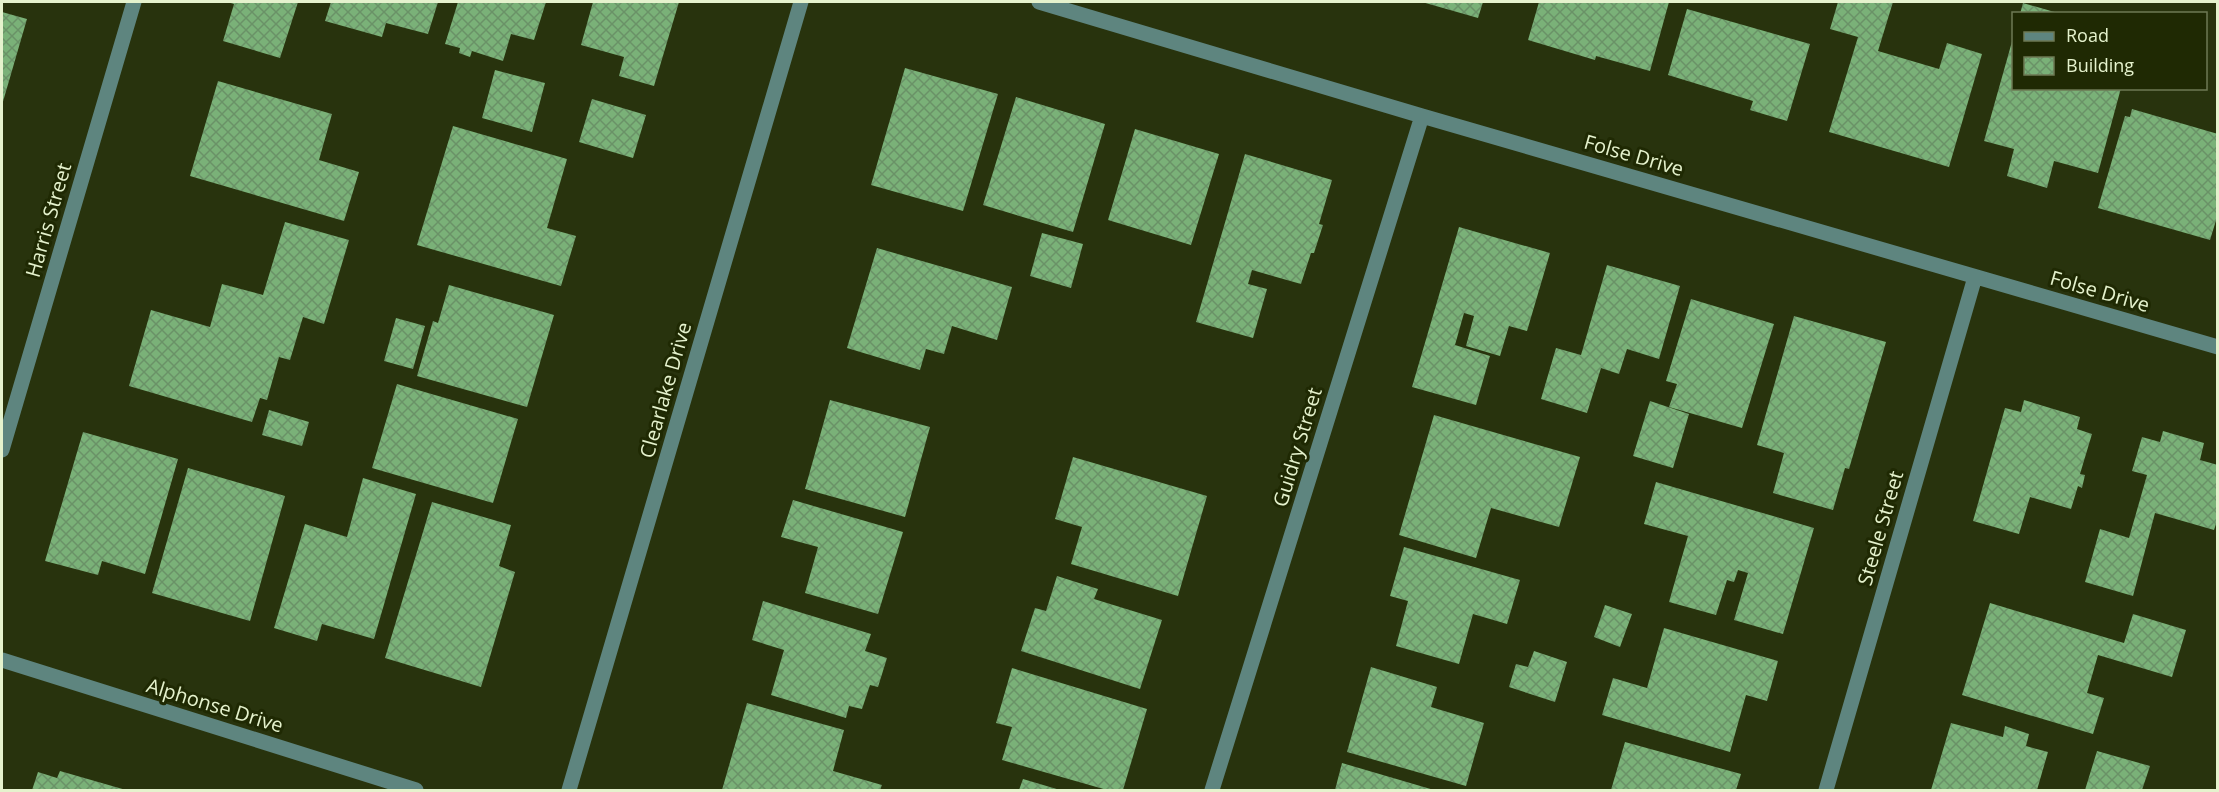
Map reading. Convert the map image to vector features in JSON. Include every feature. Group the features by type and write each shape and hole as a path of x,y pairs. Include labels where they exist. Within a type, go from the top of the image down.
{"street":[{"name":"Harris Street","path":"2,450 134,2"},
{"name":"Clearlake Drive","path":"569,790 801,2"},
{"name":"Folse Drive","path":"1039,2 2217,347"},
{"name":"Guidry Street","path":"1212,790 1422,116"},
{"name":"Steele Street","path":"1826,790 1975,277"},
{"name":"Alphonse Drive","path":"2,660 416,790"}],"building":[{"path":"227,2 298,2 280,58 223,41 234,4"},
{"path":"331,2 438,2 428,34 386,23 382,37 325,21"},
{"path":"458,2 546,2 534,40 511,34 503,61 472,51 470,57 459,53 460,48 445,44"},
{"path":"593,2 679,2 654,86 619,76 624,57 581,45"},
{"path":"1422,2 1483,2 1478,18"},
{"path":"1539,2 1669,2 1650,71 1596,56 1595,60 1528,40"},
{"path":"1838,2 1893,2 1878,51 1939,69 1947,43 1982,54 1949,167 1829,132 1858,37 1830,29"},
{"path":"2023,3 2054,12 2021,12"},
{"path":"1687,9 1810,44 1787,121 1750,110 1753,101 1668,75"},
{"path":"2,12 27,19 2,105"},
{"path":"2012,42 2012,90 2120,90 2098,173 2054,161 2047,188 2007,176 2014,149 1984,141"},
{"path":"905,68 998,94 963,211 871,185"},
{"path":"495,70 545,83 532,132 482,118"},
{"path":"218,81 332,114 319,160 359,172 344,221 190,176"},
{"path":"1016,97 1105,124 1073,232 983,205"},
{"path":"592,99 646,115 633,158 579,142"},
{"path":"2132,109 2218,134 2218,214 2210,240 2098,208 2125,116 2130,117"},
{"path":"453,126 567,159 547,228 576,236 561,286 417,245"},
{"path":"1135,129 1219,154 1191,245 1108,220"},
{"path":"1245,154 1332,180 1319,224 1323,225 1301,284 1252,270 1248,284 1267,289 1253,338 1196,322"},
{"path":"285,222 349,240 324,324 303,317 290,360 279,357 267,400 260,398 252,422 129,386 151,310 210,327 222,284 263,295"},
{"path":"1459,227 1550,253 1527,331 1509,326 1500,356 1466,346 1474,316 1464,313 1455,345 1490,356 1476,405 1412,387"},
{"path":"1042,233 1083,244 1071,288 1030,276"},
{"path":"877,248 1012,287 997,340 952,326 944,354 926,349 920,370 847,348"},
{"path":"1607,265 1680,286 1659,359 1627,349 1619,374 1601,368 1587,413 1541,399 1556,348 1581,355"},
{"path":"449,285 554,315 527,407 417,376 433,321 438,323"},
{"path":"1691,299 1774,324 1742,428 1669,407 1677,384 1666,381"},
{"path":"1794,316 1886,342 1849,469 1845,468 1833,510 1773,493 1784,453 1757,445"},
{"path":"396,318 425,326 413,369 384,361"},
{"path":"397,384 518,419 493,503 372,468"},
{"path":"830,400 930,427 905,517 805,489"},
{"path":"2024,400 2080,417 2077,429 2092,434 2080,474 2085,475 2082,488 2078,486 2071,509 2030,497 2019,534 1973,521 2005,408 2021,412"},
{"path":"1650,401 1689,414 1673,468 1633,456"},
{"path":"269,410 309,422 302,446 262,435"},
{"path":"1434,415 1580,457 1559,527 1491,508 1476,558 1399,535"},
{"path":"2163,431 2204,443 2200,460 2218,465 2218,518 2214,530 2155,513 2133,596 2085,582 2100,529 2129,538 2147,475 2132,471 2142,437 2160,442"},
{"path":"83,432 178,459 145,574 102,561 98,575 45,561"},
{"path":"1073,457 1207,496 1178,596 1071,564 1082,527 1055,519"},
{"path":"188,468 285,496 250,621 152,593"},
{"path":"363,478 416,494 374,639 322,624 317,641 274,628 305,524 347,537"},
{"path":"1656,482 1814,528 1783,634 1734,620 1748,573 1738,570 1734,582 1727,580 1716,615 1669,602 1688,536 1644,524"},
{"path":"793,500 903,532 878,614 805,593 818,547 781,537"},
{"path":"432,502 511,525 499,566 515,572 481,687 385,658"},
{"path":"1404,547 1520,580 1507,624 1473,614 1459,664 1396,646 1408,601 1390,596"},
{"path":"1057,576 1098,589 1094,599 1162,620 1140,689 1021,651 1035,608 1046,611"},
{"path":"763,601 871,634 865,651 887,658 878,687 870,685 862,709 849,706 846,718 771,695 784,650 752,640"},
{"path":"1990,603 2124,643 2133,614 2186,630 2172,677 2098,655 2087,693 2104,698 2093,734 1962,695"},
{"path":"1605,605 1632,614 1620,647 1594,637"},
{"path":"1664,628 1778,661 1767,701 1746,695 1730,752 1602,715 1613,678 1647,688"},
{"path":"1534,651 1567,662 1555,702 1509,687 1516,664 1528,667"},
{"path":"1371,667 1437,687 1431,707 1484,723 1466,786 1347,752"},
{"path":"1012,668 1147,709 1123,790 1107,790 1002,760 1012,727 996,723"},
{"path":"747,703 844,730 833,771 882,785 880,790 722,790"},
{"path":"1951,723 2003,737 2005,726 2029,734 2026,746 2048,752 2037,790 1931,790"},
{"path":"1625,742 1741,774 1736,790 1611,790"},
{"path":"2097,751 2150,766 2142,790 2085,790"},
{"path":"1342,763 1434,790 1335,790"},
{"path":"60,771 126,790 32,790 38,772 57,778"},
{"path":"1023,779 1060,790 1019,790"}]}
